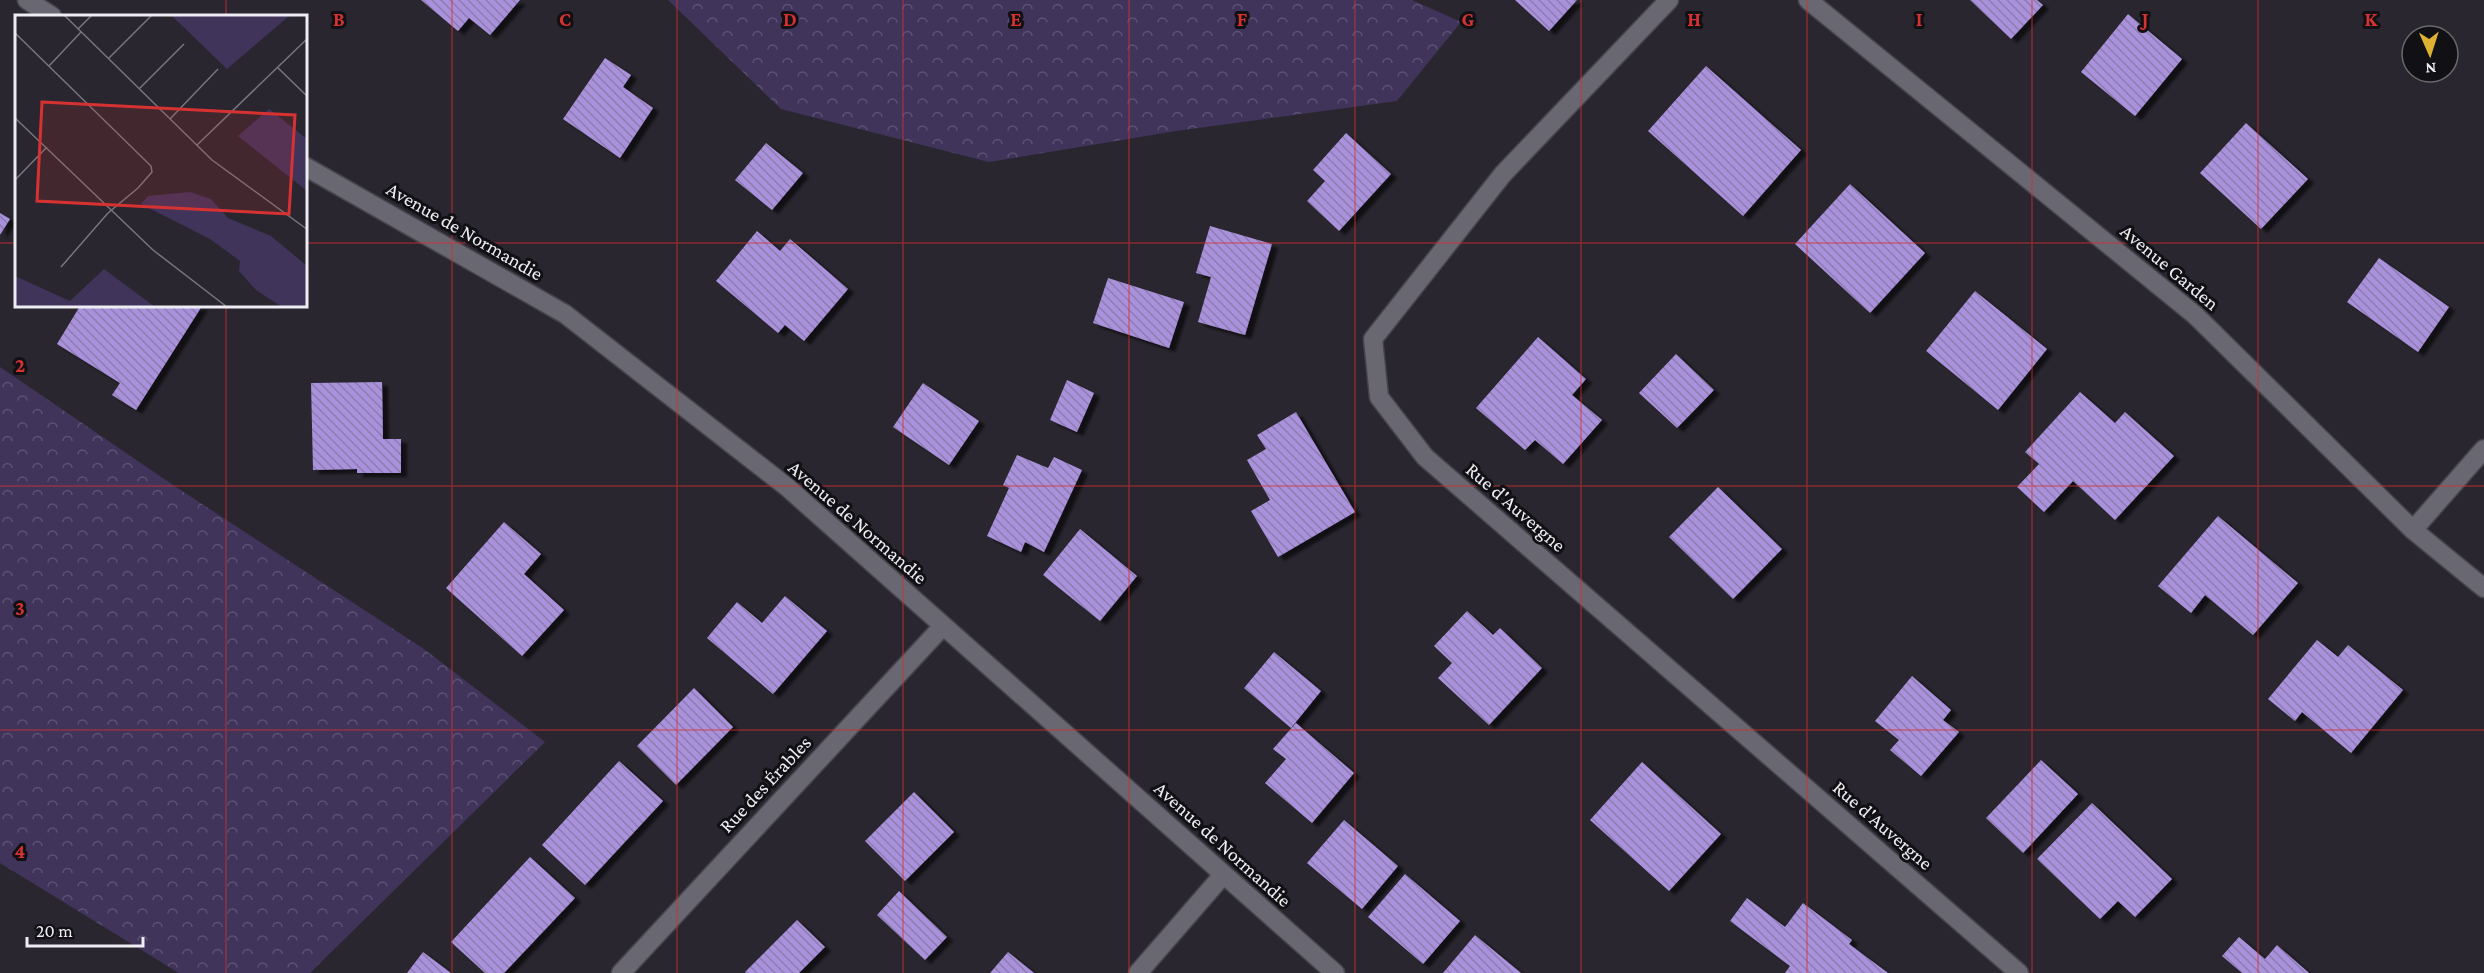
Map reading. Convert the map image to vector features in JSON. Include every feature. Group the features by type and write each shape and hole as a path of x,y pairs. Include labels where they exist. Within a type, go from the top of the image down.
{"street":[{"path":"27,0 50,15"},
{"name":"Rue d'Auvergne","path":"1669,0 1503,174 1373,339 1380,396 1425,458 2019,973"},
{"name":"Avenue Garden","path":"1808,0 2195,315 2413,530 2484,588"},
{"name":"Avenue de Normandie","path":"308,168 565,314 786,487 1335,973"},
{"path":"2413,530 2484,449"},
{"name":"Rue des Érables","path":"621,973 943,626"},
{"path":"1138,973 1223,875"}],"green space":[{"path":"668,0 1412,0 1461,22 1397,101 1176,131 989,162 781,109"},
{"path":"0,367 176,487 424,649 545,742 310,973 179,973 0,863"}],"building":[{"path":"421,0 520,0 490,35 469,18 458,31"},
{"path":"1515,0 1577,0 1549,31"},
{"path":"1970,0 2037,0 2043,5 2011,39"},
{"path":"2128,14 2182,59 2135,116 2081,72"},
{"path":"605,58 631,75 623,87 653,108 620,158 563,119"},
{"path":"1706,66 1801,150 1743,216 1648,131"},
{"path":"2246,123 2308,179 2261,229 2200,173"},
{"path":"1346,133 1391,174 1339,231 1307,201 1325,181 1313,170"},
{"path":"766,143 803,173 772,210 735,180"},
{"path":"1850,184 1925,253 1870,313 1795,244"},
{"path":"0,213 10,219 0,235"},
{"path":"1210,226 1272,244 1245,335 1198,322 1211,277 1196,273"},
{"path":"757,231 780,251 790,239 848,289 804,341 785,325 778,333 716,281"},
{"path":"2379,258 2449,307 2418,352 2347,302"},
{"path":"1108,278 1184,302 1169,348 1093,323"},
{"path":"1975,291 2047,349 1998,410 1926,351"},
{"path":"79,308 201,308 136,410 112,395 120,383 57,344"},
{"path":"1538,337 1586,379 1572,395 1602,420 1563,464 1535,440 1525,450 1476,408"},
{"path":"1676,354 1714,390 1677,428 1639,393"},
{"path":"1067,380 1094,393 1077,432 1050,420"},
{"path":"382,382 383,439 401,439 401,473 357,473 357,469 313,470 311,383"},
{"path":"923,383 979,421 949,465 893,427"},
{"path":"2080,392 2115,423 2125,412 2174,456 2115,520 2073,481 2044,512 2017,487 2039,464 2025,452"},
{"path":"1296,412 1355,512 1278,557 1251,511 1270,500 1247,460 1266,449 1257,435"},
{"path":"1017,455 1048,468 1054,457 1082,470 1044,552 1025,542 1021,552 987,536 1009,488 1003,485"},
{"path":"1718,487 1782,549 1733,599 1669,537"},
{"path":"2218,516 2298,583 2253,635 2205,595 2191,613 2158,586"},
{"path":"504,522 541,554 524,574 564,610 522,656 446,588"},
{"path":"1080,529 1137,576 1100,621 1043,575"},
{"path":"785,596 827,631 773,694 707,638 737,602 762,623"},
{"path":"1467,611 1493,635 1500,628 1542,668 1489,725 1438,678 1452,663 1434,646"},
{"path":"2317,640 2338,657 2348,645 2403,690 2351,753 2302,712 2295,721 2268,699"},
{"path":"1274,652 1321,691 1291,728 1244,688"},
{"path":"1912,676 1951,710 1943,720 1959,732 1921,776 1890,750 1899,740 1875,721"},
{"path":"694,688 733,727 676,785 637,746"},
{"path":"1296,723 1354,773 1312,823 1265,783 1286,759 1273,749"},
{"path":"2041,760 2078,794 2023,853 1986,818"},
{"path":"619,761 663,801 585,885 542,845"},
{"path":"1642,762 1721,834 1669,891 1590,820"},
{"path":"914,792 954,832 905,881 865,841"},
{"path":"2092,803 2172,879 2135,917 2118,901 2100,919 2037,859"},
{"path":"1344,820 1398,866 1362,909 1307,863"},
{"path":"530,857 575,898 504,973 485,973 451,942"},
{"path":"1405,874 1460,921 1423,964 1368,917"},
{"path":"899,891 947,937 925,960 877,915"},
{"path":"1747,898 1785,927 1803,903 1852,940 1849,944 1888,973 1785,973 1790,966 1730,921"},
{"path":"797,920 825,947 799,973 746,973 745,972"},
{"path":"1475,935 1521,973 1443,973"},
{"path":"2239,937 2265,959 2277,945 2309,973 2242,973 2222,956"},
{"path":"423,952 451,973 407,973"},
{"path":"1008,952 1034,973 990,973"}]}
